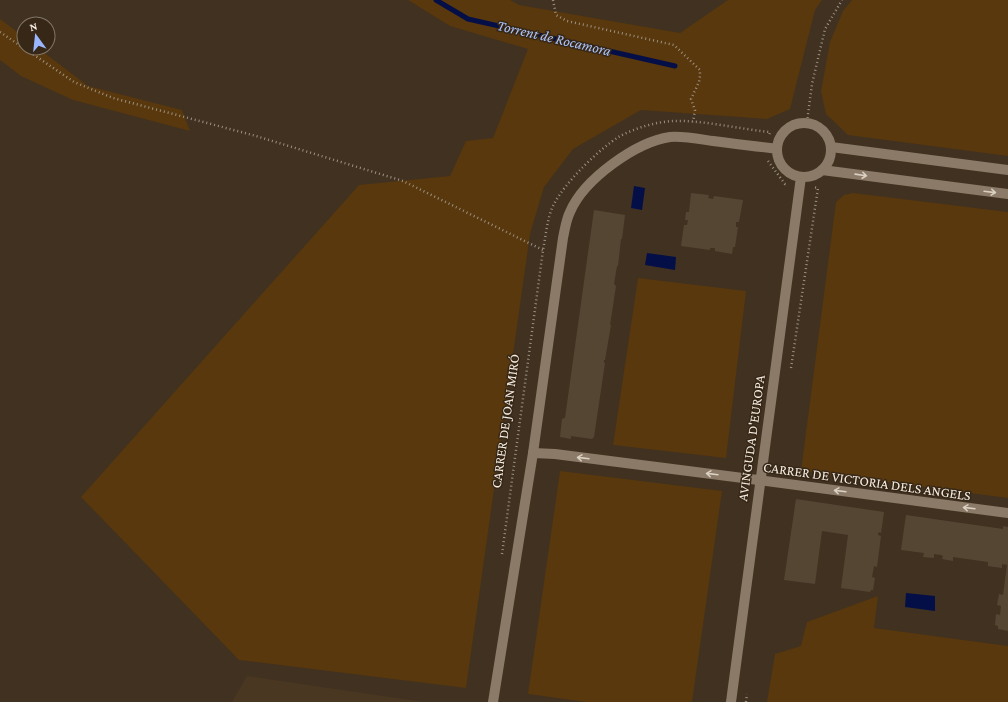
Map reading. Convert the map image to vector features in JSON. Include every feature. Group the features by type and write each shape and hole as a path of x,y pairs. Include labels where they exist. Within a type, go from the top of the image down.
{"street":[{"path":"807,122 816,125 824,131 831,147 830,158 822,170 817,174 808,177 790,174 778,161 777,142 781,134 797,123 807,122"},
{"path":"493,702 533,453 562,238 570,211 586,188 604,171 631,151 651,142 671,137 686,137 777,149"},
{"path":"831,147 1008,170"},
{"path":"822,170 1008,194"},
{"name":"AVINGUDA D'EUROPA","path":"731,702 801,177"},
{"name":"CARRER DE VICTORIA DELS ANGELS","path":"533,453 555,454 1008,513"}],"path":[{"path":"553,0 556,15 567,22 674,45 700,70 699,82 691,99 694,110 693,122"},
{"path":"807,122 812,84 825,29 842,0"},
{"path":"0,32 74,82 113,98 256,136 403,181 543,250"},
{"name":"CARRER DE JOAN MIRÓ","path":"501,557 543,250 549,218 553,206 563,190 592,159"},
{"path":"766,159 785,184"}],"shaded area":[{"path":"408,0 510,0 519,5 680,33 728,0 822,0 815,10 790,109 767,119 641,110 573,149 544,187 530,234 466,688 239,660 81,497 359,185 450,176 466,141 493,138 528,49 450,26"},
{"path":"852,0 1008,0 1008,156 848,135 826,114 821,91 830,42 843,11"},
{"path":"0,19 16,31 16,56 49,56 88,86 182,110 190,131 73,100 21,76 0,60"},
{"path":"634,186 645,188 642,210 631,208"},
{"path":"853,193 1008,212 1008,498 801,471 836,202 844,195"},
{"path":"647,253 676,257 675,270 645,265"},
{"path":"638,278 746,291 726,458 613,445"},
{"path":"560,471 722,491 692,702 586,702 528,694"},
{"path":"906,593 935,596 935,611 905,607"},
{"path":"878,596 874,628 1008,646 1008,702 767,702 775,654 801,646 807,622"},
{"path":"247,676 424,702 232,702"}],"building":[{"path":"691,193 709,195 708,198 713,199 714,196 743,200 739,222 736,222 736,227 738,227 735,247 733,247 732,254 715,251 715,248 710,248 710,250 681,246 684,225 687,225 688,220 685,220 686,212 689,212"},
{"path":"594,210 625,215 614,284 616,286 611,325 604,360 605,363 594,437 592,439 571,436 571,439 560,437 562,419 565,418"},
{"path":"796,499 884,512 881,533 879,532 878,534 881,536 877,567 874,566 872,577 875,578 873,590 870,592 841,588 848,535 822,531 815,584 784,580"},
{"path":"906,515 1003,529 1003,526 1008,527 1008,631 998,629 998,626 995,625 996,614 1000,615 1001,606 997,605 999,594 1003,595 1007,565 1002,564 1002,568 988,566 988,562 953,557 953,561 942,559 943,556 934,554 934,558 923,557 924,553 901,550"}],"waterway":[{"name":"Torrent de Rocamora","path":"436,0 468,19 675,66"}]}
